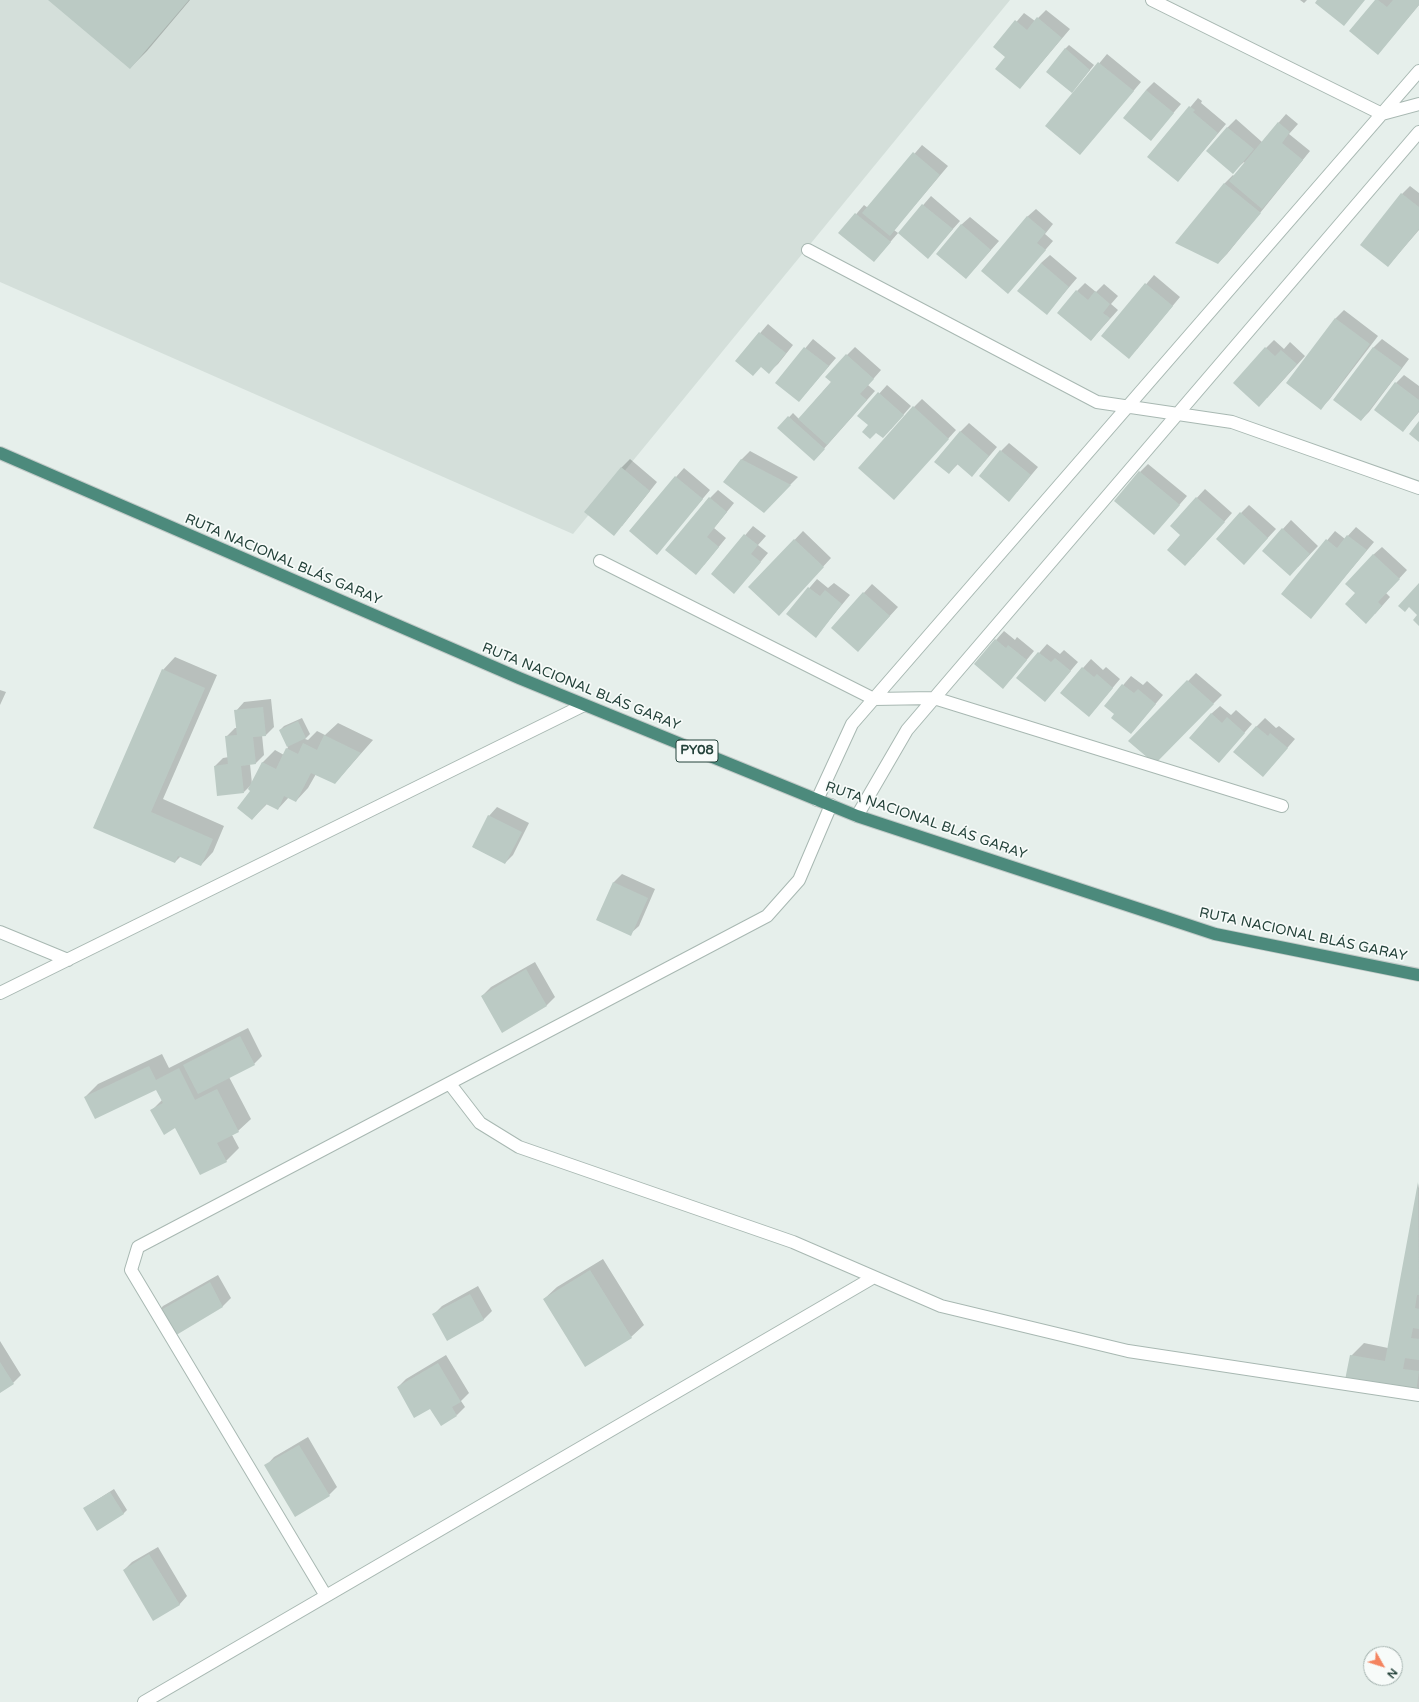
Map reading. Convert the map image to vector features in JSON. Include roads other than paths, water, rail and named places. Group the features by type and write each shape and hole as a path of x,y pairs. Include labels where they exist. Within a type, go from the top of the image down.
{"highway":[{"name":"RUTA NACIONAL BLÁS GARAY","path":"0,453 519,678 856,816 1215,934 1419,975"}],"street":[{"path":"1152,0 1382,114 1419,104"},
{"path":"817,800 852,724 1419,72"},
{"path":"856,816 906,730 1419,132"},
{"path":"808,250 1097,402 1232,422 1419,488"},
{"path":"600,561 874,699 934,698 1282,806"},
{"path":"0,993 584,705"},
{"path":"326,1596 130,1270 138,1247 768,916 799,880 831,805"},
{"path":"0,932 68,960"},
{"path":"450,1084 480,1123 519,1147 793,1242 941,1306 1128,1351 1419,1395"},
{"path":"144,1702 874,1276"}]}
